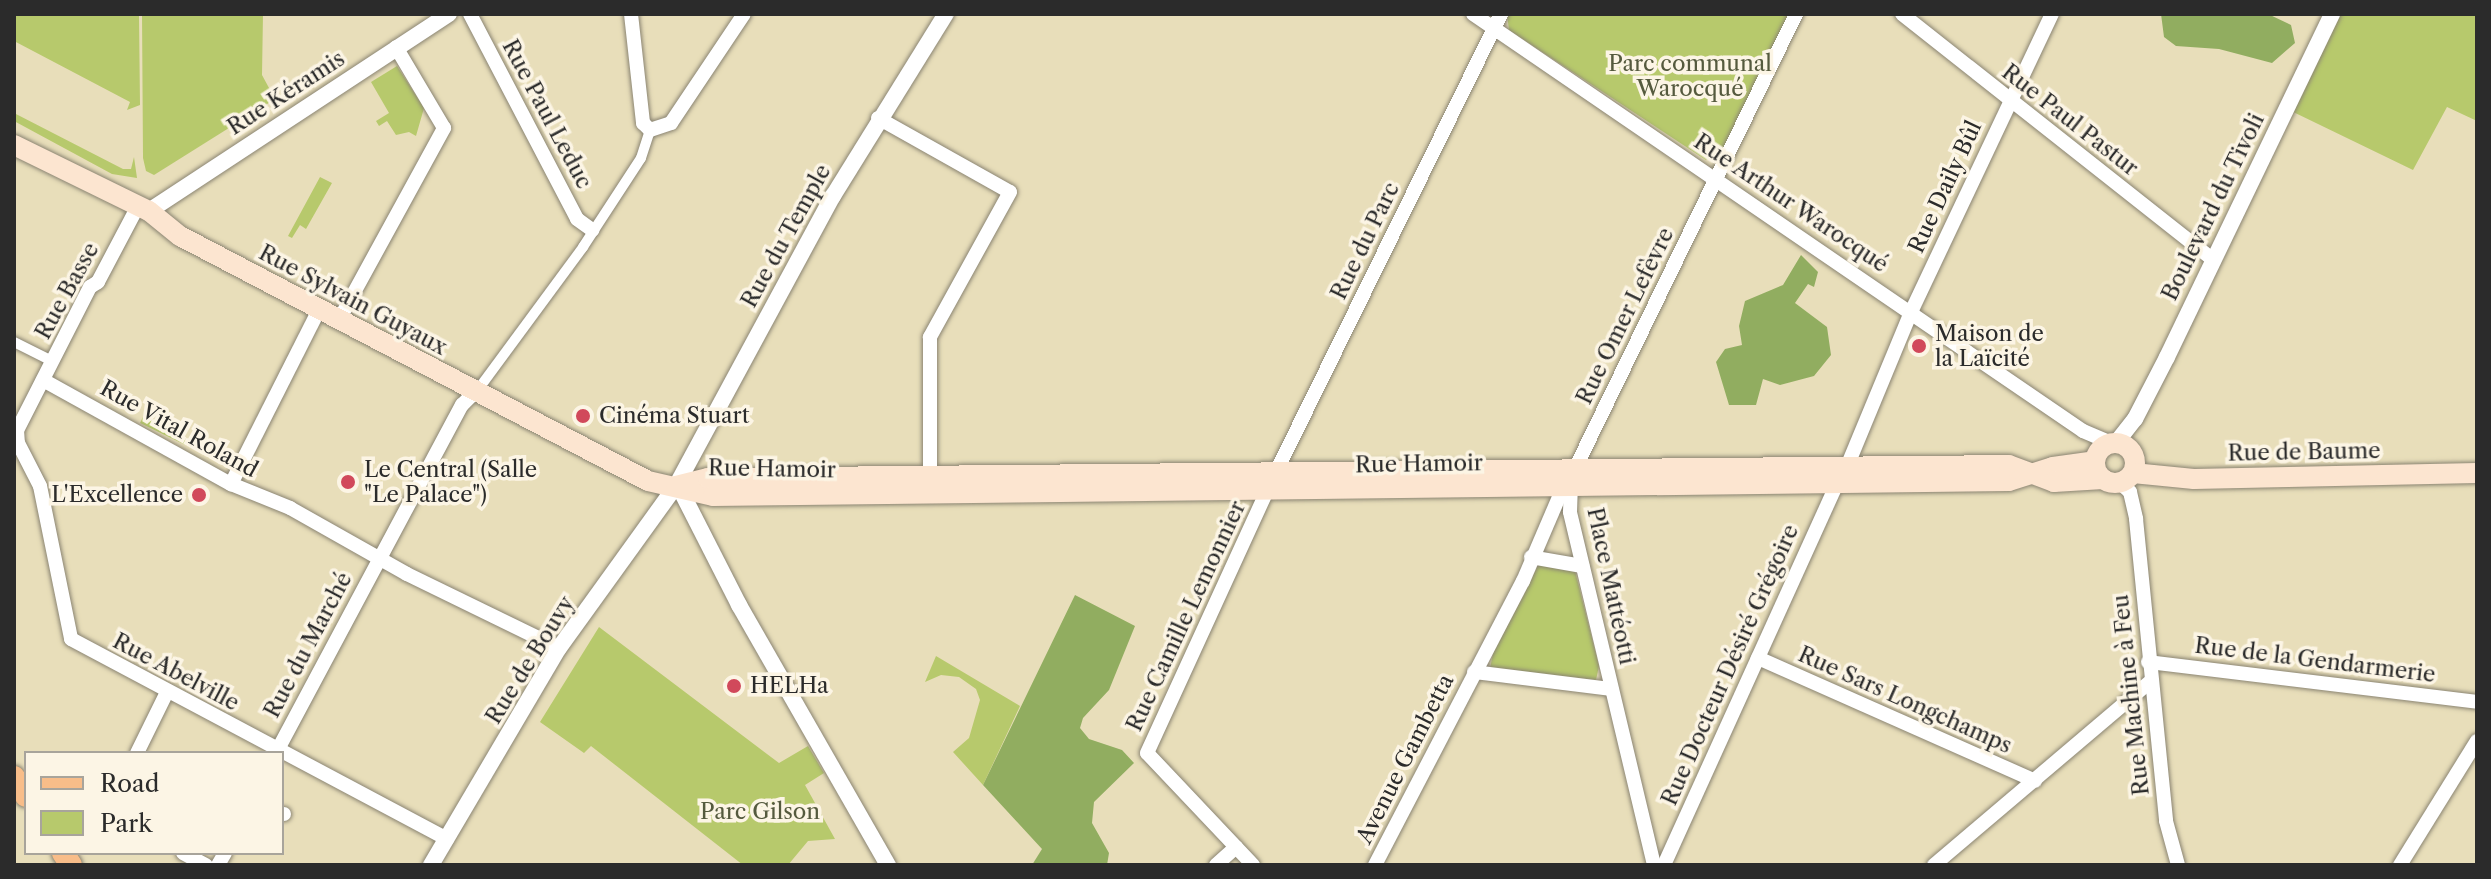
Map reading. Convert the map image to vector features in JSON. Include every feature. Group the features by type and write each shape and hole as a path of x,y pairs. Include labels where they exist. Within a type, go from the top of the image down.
{"main road":[{"name":"Rue Sylvain Guyaux","path":"14,145 144,209 166,227 319,310 482,385 648,481 679,489"},
{"name":"Rue de Baume","path":"2119,465 2477,463"},
{"name":"Rue Hamoir","path":"679,489 708,478 930,476 1272,481 1842,476 2009,481 2034,473 2054,482 2119,465"},
{"name":"Rue de Baume","path":"2119,465 2174,478 2477,473"},
{"name":"Rue Hamoir","path":"679,489 713,496 1272,481"}],"street":[{"name":"Rue Kéramis","path":"144,209 449,14"},
{"name":"Rue Paul Leduc","path":"470,14 577,219 592,230"},
{"path":"631,14 643,123 650,130"},
{"path":"650,130 671,123 744,14"},
{"name":"Rue du Temple","path":"679,489 878,118 946,14"},
{"name":"Rue Arthur Warocqué","path":"1473,14 1912,310 2083,431 2119,465"},
{"name":"Rue du Parc","path":"1272,481 1501,14"},
{"name":"Rue Omer Lefèvre","path":"1570,480 1796,14"},
{"name":"Rue Paul Pastur","path":"1902,14 2211,258"},
{"name":"Rue Daily Bûl","path":"1842,476 1912,310 2052,14"},
{"name":"Boulevard du Tivoli","path":"2119,465 2135,419 2211,258 2332,14"},
{"path":"339,320 444,128 396,47"},
{"path":"878,118 1010,192 930,337 930,476"},
{"path":"482,385 641,158 650,130"},
{"name":"Rue Basse","path":"17,440 17,430 52,361 144,209"},
{"path":"231,484 319,310"},
{"path":"14,342 52,361"},
{"name":"Rue Vital Roland","path":"43,380 231,484 290,508 378,558 559,648"},
{"name":"Rue du Marché","path":"277,751 462,405 482,385"},
{"name":"Rue Abelville","path":"17,440 40,486 71,639 274,751"},
{"name":"Rue Machine à Feu","path":"2119,465 2136,519 2166,821 2178,865"},
{"name":"Rue Machine à Feu","path":"2119,465 2136,519"},
{"name":"Rue Docteur Désiré Grégoire","path":"1664,865 1842,476"},
{"name":"Place Mattéotti","path":"1570,480 1570,512 1611,689 1474,672 1523,581 1531,557 1570,480"},
{"name":"Rue Camille Lemonnier","path":"1253,865 1147,753 1272,481"},
{"path":"679,489 739,605 888,865"},
{"name":"Rue de Bouvy","path":"431,865 559,648 679,489"},
{"path":"1531,557 1582,566"},
{"name":"Rue Sars Longchamps","path":"1758,658 2035,781"},
{"name":"Rue de la Gendarmerie","path":"2148,662 2477,702"},
{"name":"Avenue Gambetta","path":"1375,865 1474,672"},
{"path":"1934,865 2150,682"},
{"path":"1611,689 1654,865"},
{"path":"138,751 167,692"},
{"path":"2400,865 2477,741"},
{"name":"Rue Abelville","path":"284,756 447,839"},
{"path":"1216,865 1236,847"},
{"path":"187,855 206,865"}],"green space":[{"path":"14,14 139,14 140,105 127,110 130,102 14,41"},
{"path":"142,14 263,14 262,75 275,99 154,175 146,171 143,158"},
{"name":"Parc communal Warocqué","path":"1507,14 1790,14 1724,150 1706,160 1509,30"},
{"path":"2161,14 2268,14 2291,25 2295,43 2272,63 2219,49 2176,46 2164,37"},
{"path":"2332,14 2477,14 2477,121 2447,107 2413,170 2285,108"},
{"path":"397,66 424,108 416,136 409,132 396,135 387,121 379,126 376,121 389,113 371,82"},
{"path":"14,113 123,169 131,169 134,157 137,178 112,174 14,121"},
{"path":"320,177 332,183 306,229 300,225 292,238 288,236"},
{"path":"1801,255 1818,272 1814,287 1808,284 1795,303 1827,327 1831,355 1814,376 1780,385 1763,379 1756,405 1729,405 1716,362 1725,349 1742,345 1739,326 1745,301 1783,285"},
{"path":"143,417 229,464 229,466 140,423"},
{"path":"1540,562 1574,567 1599,666 1596,680 1490,669 1494,648"},
{"path":"1075,595 1135,626 1109,690 1083,718 1080,728 1089,739 1122,750 1134,763 1094,802 1092,823 1109,853 1107,865 1032,865 1042,849 983,785"},
{"name":"Parc Gilson","path":"599,627 779,763 808,746 824,773 805,785 835,839 808,841 788,865 743,865 591,746 584,753 540,722"},
{"path":"936,656 1020,706 983,785 953,752 969,738 980,700 976,689 959,677 941,675 925,682"}],"place":[{"name":"Maison de la Laïcité","path":"1919,346"},
{"name":"Cinéma Stuart","path":"583,416"},
{"name":"Le Central (Salle \"Le Palace\")","path":"348,482"},
{"name":"L'Excellence","path":"199,495"},
{"name":"HELHa","path":"734,686"}]}
